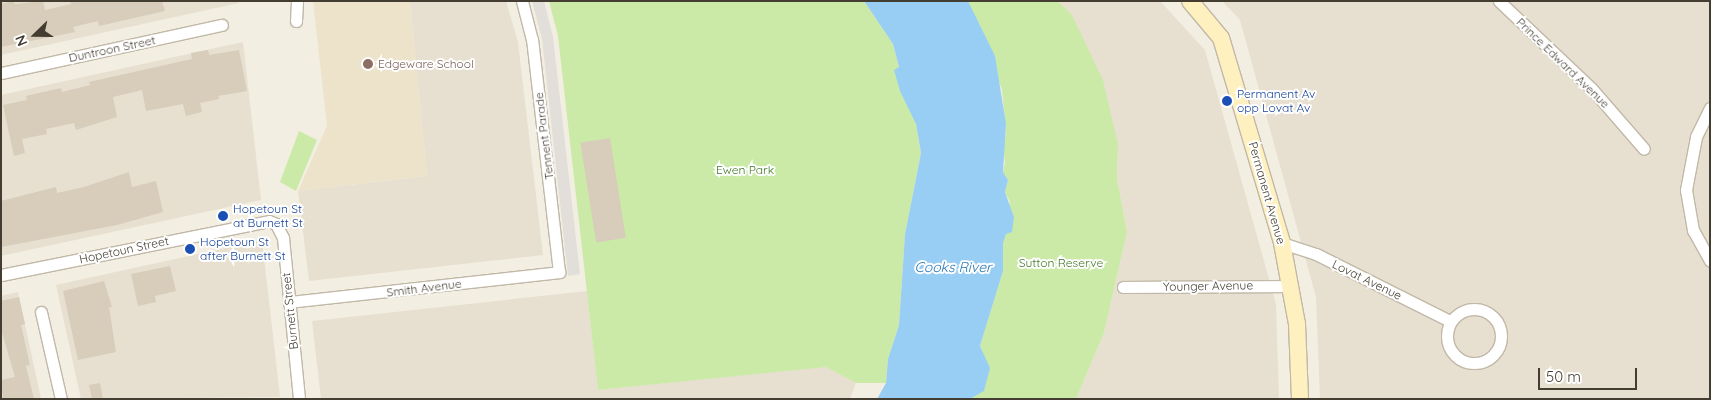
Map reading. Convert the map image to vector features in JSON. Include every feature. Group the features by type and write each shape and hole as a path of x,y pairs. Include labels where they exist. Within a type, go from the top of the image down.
{"main road":[{"name":"Permanent Avenue","path":"1190,1 1213,26 1228,55 1282,243 1292,286 1297,324 1300,399"}],"street":[{"path":"296,21 297,1"},
{"name":"Tennent Parade","path":"522,1 532,40 559,272"},
{"name":"Prince Edward Avenue","path":"1499,1 1592,89 1644,149"},
{"name":"Duntroon Street","path":"1,73 222,25"},
{"path":"1710,108 1696,137 1687,175 1689,218 1698,243 1710,261"},
{"name":"Hopetoun Street","path":"1,276 262,220 276,224"},
{"name":"Burnett Street","path":"276,224 282,238 299,399"},
{"name":"Lovat Avenue","path":"1282,243 1316,254 1450,321"},
{"name":"Smith Avenue","path":"289,302 559,272"},
{"name":"Younger Avenue","path":"1123,287 1292,286"},
{"path":"1474,308 1491,314 1501,330 1498,349 1484,362 1464,362 1450,349 1446,340 1450,321 1464,310 1474,308"},
{"path":"42,312 61,399"}],"shaded area":[{"path":"1,1 239,1 239,3 1,55"},
{"name":"Edgeware School","path":"313,1 410,1 427,176 298,191 327,126"},
{"path":"410,1 506,1 518,42 543,255 309,281 298,191 427,176"},
{"path":"532,1 544,1 553,37 580,274 568,276 542,39"},
{"path":"1058,1 1160,1 1205,50 1276,304 1279,399 1076,399 1104,333 1127,232 1117,178 1118,144 1072,15"},
{"path":"1222,1 1710,1 1710,399 1320,399 1316,297 1240,20"},
{"path":"243,42 261,200 1,256 1,95"},
{"path":"262,240 280,397 81,399 56,285"},
{"path":"587,291 598,390 826,366 856,383 850,399 321,399 312,321"},
{"path":"18,292 41,399 1,399 1,296"}],"green space":[{"name":"Ewen Park","path":"549,1 864,1 893,44 899,67 895,70 916,124 921,153 905,234 899,325 888,359 886,383 856,383 826,367 598,390 558,36"},
{"name":"Sutton Reserve","path":"968,1 1058,1 1072,15 1103,80 1118,144 1117,178 1127,232 1104,333 1076,399 970,399 978,394 984,356 980,346 1003,271 1001,251 1010,202 1005,192 1008,180 1003,172 1005,163 1003,145 1006,133 1002,90"},
{"path":"299,131 317,140 296,191 280,182"}],"water":[{"name":"Cooks River","path":"864,1 968,1 995,56 1006,124 1003,172 1008,180 1005,192 1014,217 1012,232 1006,234 1003,243 1003,271 980,346 990,368 984,391 970,399 877,399 886,383 888,359 899,325 905,234 921,153 916,124 900,91 894,70 899,67 893,44"}],"building":[{"path":"13,1 15,4 43,1 45,10 71,4 70,1 162,1 165,11 99,26 98,21 73,27 75,32 1,47 1,4"},
{"path":"208,50 209,55 239,50 247,91 218,96 219,99 200,103 202,112 186,116 183,104 146,111 142,90 113,97 117,117 76,130 74,123 46,129 47,134 22,139 25,153 14,156 3,105 27,100 26,96 61,88 62,92 90,85 89,82 192,59 191,53"},
{"path":"610,138 626,238 596,242 580,143"},
{"path":"129,172 132,187 156,181 163,212 117,225 1,247 1,201 56,187 57,193 84,187"},
{"path":"170,266 176,291 155,296 156,302 138,306 131,274"},
{"path":"104,281 112,307 109,307 116,352 78,360 63,291"},
{"path":"19,297 25,324 21,325 30,365 26,366 34,399 3,399 1,380 15,377 1,329 1,301"},
{"path":"100,383 103,399 92,399 89,385"}],"place":[{"name":"Edgeware School","path":"368,64"},
{"name":"Permanent Av opp Lovat Av","path":"1227,101"},
{"name":"Hopetoun St at Burnett St","path":"223,216"},
{"name":"Hopetoun St after Burnett St","path":"190,249"}]}
